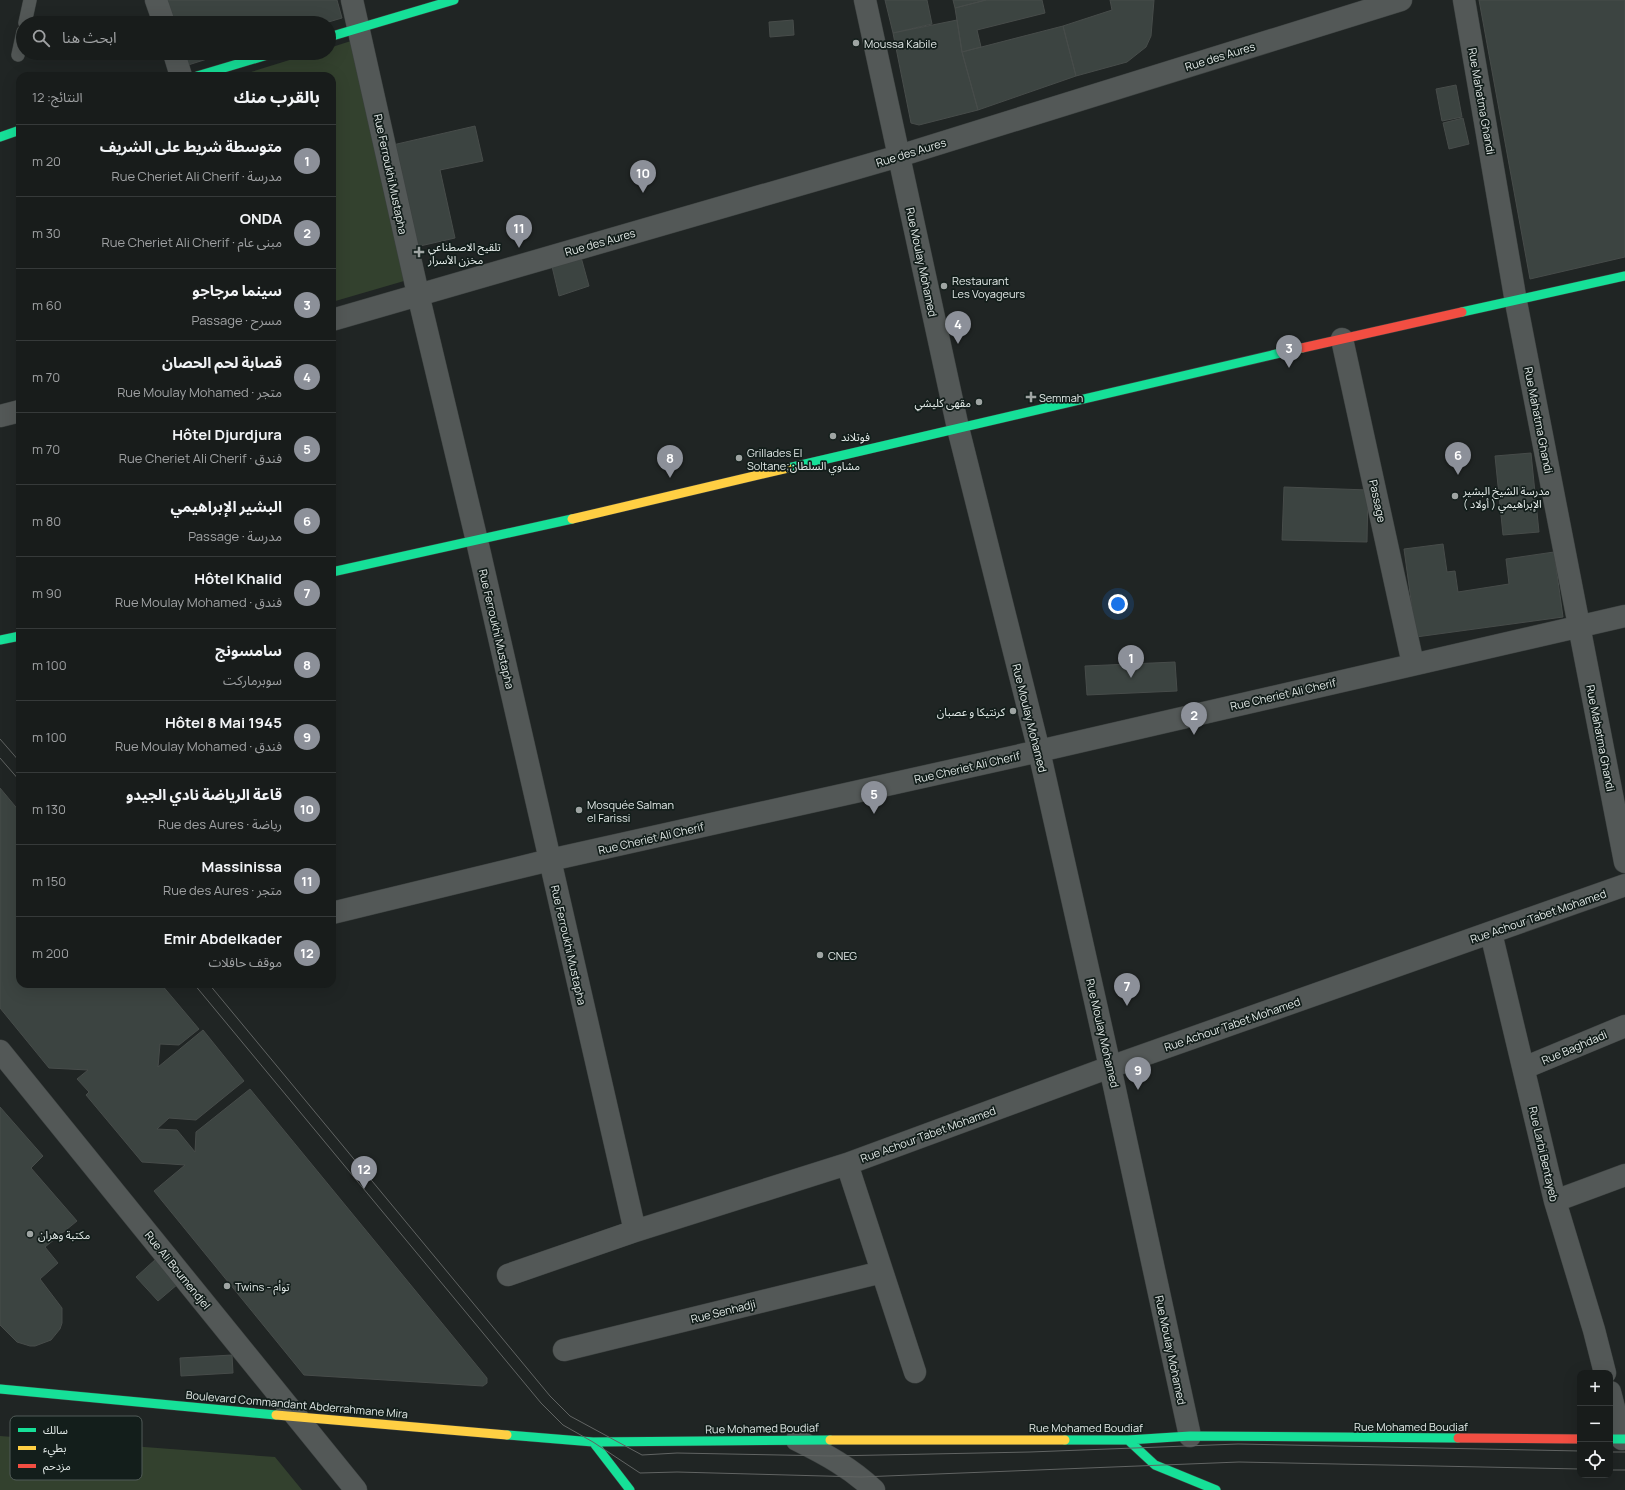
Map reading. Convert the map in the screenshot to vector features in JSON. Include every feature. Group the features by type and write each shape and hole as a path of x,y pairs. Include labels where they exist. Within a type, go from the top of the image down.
{"main road":[{"path":"336,35 454,0"},
{"path":"210,72 251,60"},
{"path":"0,137 16,131"},
{"path":"336,571 477,541 1342,339 1516,302 1625,276"},
{"path":"0,640 16,637"},
{"name":"Boulevard Commandant Abderrahmane Mira","path":"0,1389 298,1417 593,1442"},
{"name":"Rue Mohamed Boudiaf","path":"593,1442 797,1440 1128,1440 1190,1436 1577,1439"},
{"path":"1128,1440 1155,1465 1216,1490"},
{"path":"593,1442 630,1490"}],"street":[{"path":"156,0 162,16"},
{"name":"Rue Ferroukhi Mustapha","path":"352,0 418,294 477,541 635,1231"},
{"name":"Rue Moulay Mohamed","path":"865,0 958,428 1039,750 1190,1436"},
{"name":"Rue des Aures","path":"336,319 899,156 1401,0"},
{"name":"Rue Mahatma Ghandi","path":"1464,0 1516,302 1625,862"},
{"path":"176,60 180,72"},
{"name":"Passage","path":"1342,339 1413,664"},
{"path":"0,416 16,411"},
{"name":"Rue Cheriet Ali Cherif","path":"336,912 550,860 1039,750 1579,625 1625,616"},
{"name":"Rue Achour Tabet Mohamed","path":"508,1275 635,1231 847,1164 1110,1067 1625,886"},
{"name":"Rue Larbi Bentayeb","path":"1491,933 1555,1201 1594,1330 1604,1370"},
{"name":"Rue Baghdadi","path":"1524,1068 1625,1026"},
{"name":"Rue Ali Boumendjel","path":"0,1051 356,1490"},
{"path":"847,1164 914,1372"},
{"path":"1555,1201 1625,1175"},
{"name":"Rue Senhadji","path":"564,1350 882,1272"},
{"path":"1613,1406 1619,1439"},
{"path":"797,1440 830,1456 861,1477 874,1490"}],"lane":[{"path":"27,16 30,0"}],"green space":[{"path":"351,41 404,281 336,301 336,72 251,72 289,60 336,60 336,46"},
{"path":"0,1436 10,1437 10,1480 142,1480 142,1447 275,1457 302,1490 0,1490"}],"building":[{"path":"164,0 337,0 342,18 336,20 336,16 169,16"},
{"path":"885,0 927,0 932,24 893,33"},
{"path":"953,0 986,0 955,8"},
{"path":"986,0 1042,0 1045,13 977,30 981,47 962,52 955,8"},
{"path":"1110,0 1154,0 1151,36 1146,47 1127,62 1076,76 1063,26 1112,10"},
{"path":"1479,0 1625,0 1625,257 1530,279"},
{"path":"793,20 794,35 770,37 769,22"},
{"path":"957,20 962,52 978,110 919,125 911,123 893,33"},
{"path":"1063,26 1076,76 978,110 962,52"},
{"path":"183,60 204,60 185,66"},
{"path":"1456,85 1462,117 1442,121 1436,89"},
{"path":"1463,118 1469,144 1449,149 1443,123"},
{"path":"475,126 483,161 440,170 455,238 407,249 384,147"},
{"path":"579,250 589,286 559,296 550,258"},
{"path":"1531,453 1539,532 1503,535 1495,456"},
{"path":"1284,487 1368,490 1367,542 1282,540"},
{"path":"1443,544 1447,572 1455,571 1458,592 1509,584 1506,559 1554,552 1563,617 1416,637 1404,549"},
{"path":"1175,662 1177,691 1087,695 1085,666"},
{"path":"0,788 16,807 16,988 164,988 199,1029 179,1045 160,1044 158,1067 203,1030 244,1081 196,1120 169,1118 157,1129 177,1130 195,1152 196,1132 250,1089 487,1378 487,1383 483,1386 304,1375 154,1191 185,1165 142,1162 86,1095 89,1092 77,1079 88,1070 49,1068 0,1008"},
{"name":"مكتبة وهران","path":"0,1107 43,1156 31,1168 77,1221 45,1247 58,1263 40,1279 62,1308 62,1323 60,1329 51,1340 35,1346 17,1342 0,1325"},
{"path":"156,1259 178,1284 158,1301 136,1277"},
{"path":"232,1355 233,1373 181,1376 180,1358"}],"tram line":[{"path":"0,739 16,757"},
{"path":"0,758 16,776"},
{"path":"197,988 541,1403 563,1425 593,1442 640,1473 677,1472 861,1477 1239,1462 1577,1469"},
{"path":"212,988 550,1396 570,1416 642,1455 677,1453 831,1456 1030,1452 1238,1444 1577,1451"},
{"path":"1613,1452 1625,1452"},
{"path":"1613,1470 1625,1470"}],"traffic: fast":[{"path":"336,35 454,0"},
{"path":"210,72 251,60"},
{"path":"0,137 16,131"},
{"path":"1462,312 1625,276"},
{"path":"788,468 1302,348"},
{"path":"336,571 572,519"},
{"path":"0,640 16,637"},
{"path":"0,1389 276,1415"},
{"path":"507,1435 593,1442 830,1440"},
{"path":"1065,1440 1128,1440 1190,1436 1458,1438"},
{"path":"1613,1439 1625,1439"},
{"path":"1128,1440 1155,1465 1216,1490"},
{"path":"593,1442 630,1490"}],"traffic: slow":[{"path":"572,519 788,468"},
{"path":"276,1415 507,1435"},
{"path":"830,1440 1065,1440"}],"traffic: jam":[{"path":"1302,348 1462,312"},
{"path":"1458,1438 1577,1439"}],"place":[{"name":"Moussa Kabile","path":"856,43"},
{"name":"قاعة الرياضة نادي الجيدو","path":"643,193"},
{"name":"Massinissa","path":"519,248"},
{"name":"تلقيح الاصطناعي مخزن الأسرار","path":"419,252"},
{"name":"Restaurant Les Voyageurs","path":"944,286"},
{"name":"قصابة لحم الحصان","path":"958,344"},
{"name":"سينما مرجاجو","path":"1289,368"},
{"name":"Semmah","path":"1031,397"},
{"name":"مقهى كليشي","path":"979,402"},
{"name":"فوتلاند","path":"833,436"},
{"name":"Grillades El Soltane;مشاوي السلطان","path":"739,458"},
{"name":"البشير الإبراهيمي","path":"1458,475"},
{"name":"سامسونج","path":"670,478"},
{"name":"مدرسة الشيخ البشير الإبراهيمي ( أولاد )","path":"1455,496"},
{"name":"متوسطة شريط على الشريف","path":"1131,678"},
{"name":"كرنتيكا و عصبان","path":"1013,711"},
{"name":"ONDA","path":"1194,735"},
{"name":"Mosquée Salman el Farissi","path":"579,810"},
{"name":"Hôtel Djurdjura","path":"874,814"},
{"name":"CNEG","path":"820,955"},
{"name":"Hôtel Khalid","path":"1127,1006"},
{"name":"Hôtel 8 Mai 1945","path":"1138,1090"},
{"name":"Emir Abdelkader","path":"364,1189"},
{"name":"مكتبة وهران","path":"30,1234"},
{"name":"Twins - توأم","path":"227,1286"}]}
